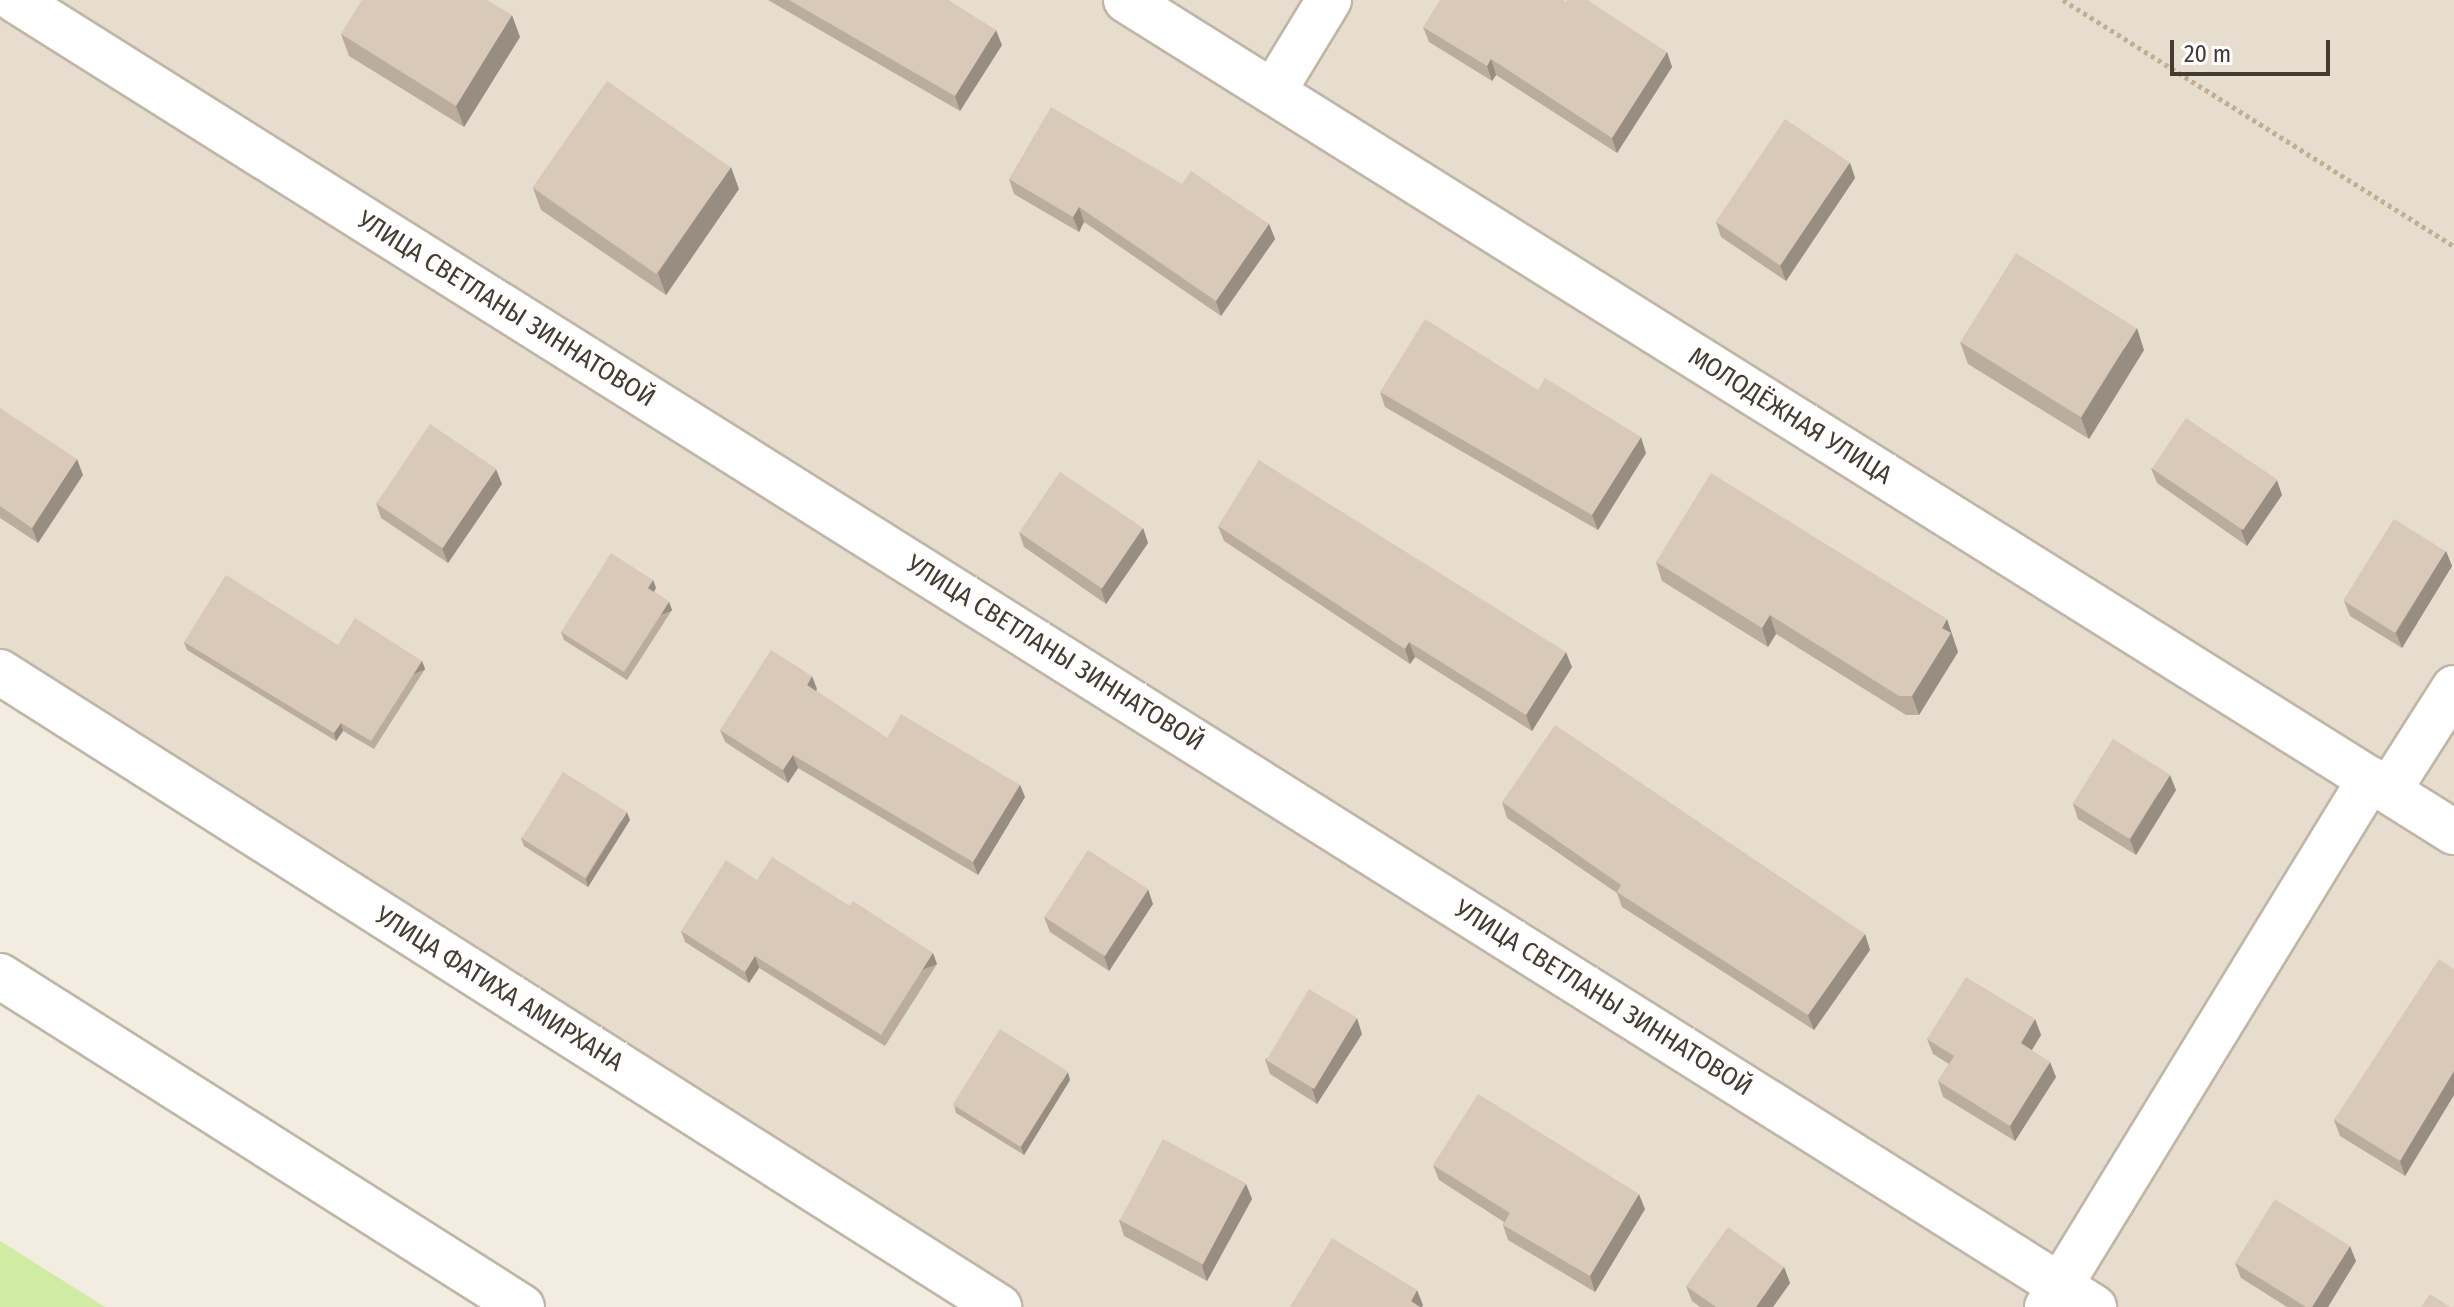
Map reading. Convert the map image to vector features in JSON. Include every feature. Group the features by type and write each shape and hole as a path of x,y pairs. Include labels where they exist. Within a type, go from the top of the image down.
{"street":[{"name":"УЛИЦА СВЕТЛАНЫ ЗИННАТОВОЙ","path":"15,0 2068,1300"},
{"name":"МОЛОДЁЖНАЯ УЛИЦА","path":"1126,0 2454,832"},
{"path":"1273,92 1329,0"},
{"name":"УЛИЦА ФАТИХА АМИРХАНА","path":"0,672 999,1307"},
{"path":"2068,1300 2380,784 2454,688"},
{"path":"0,976 522,1307"}],"path":[{"path":"2063,0 2454,246"}],"shaded area":[{"path":"0,0 2454,0 2454,1307 975,1307 0,667"}],"green space":[{"path":"0,1241 105,1307 0,1307"}],"building":[{"path":"362,0 487,0 512,15 456,106 341,34"},
{"path":"789,0 948,0 996,30 955,96"},
{"path":"1440,0 1587,0 1667,52 1612,138 1491,59 1487,66 1423,27"},
{"path":"607,81 731,168 656,274 532,187"},
{"path":"1051,107 1182,184 1191,171 1269,224 1216,301 1079,207 1073,217 1009,179"},
{"path":"1785,119 1850,163 1780,265 1716,222"},
{"path":"2016,253 2136,328 2081,417 1960,342"},
{"path":"1425,319 1538,390 1545,378 1641,437 1592,515 1380,392"},
{"path":"0,408 77,459 32,528 0,506"},
{"path":"2186,418 2277,480 2243,530 2152,469"},
{"path":"430,424 496,469 443,548 376,504"},
{"path":"1259,460 1566,652 1526,715 1409,642 1405,649 1218,526"},
{"path":"1060,472 1143,528 1102,588 1019,533"},
{"path":"1711,473 1947,619 1942,628 1951,633 1912,696 1899,696 1770,615 1762,628 1656,562"},
{"path":"2394,519 2446,551 2395,633 2343,600"},
{"path":"611,553 653,580 648,588 669,602 624,672 561,632"},
{"path":"226,575 338,645 355,618 422,661 371,741 341,723 334,733 184,642"},
{"path":"771,650 812,676 807,685 887,738 901,714 1020,785 973,862 793,755 783,770 720,730"},
{"path":"1555,725 1865,934 1808,1015 1617,892 1621,885 1502,802"},
{"path":"2113,739 2170,775 2130,839 2073,803"},
{"path":"563,772 627,812 585,878 522,838"},
{"path":"1088,850 1148,889 1105,956 1044,917"},
{"path":"772,857 850,906 853,901 933,953 881,1035 755,956 745,972 681,931 726,860 757,880"},
{"path":"2439,959 2454,969 2454,1071 2400,1161 2334,1120"},
{"path":"1966,977 2035,1019 2021,1043 2050,1062 2010,1126 1938,1081 1954,1056 1927,1039"},
{"path":"1309,989 1357,1018 1314,1089 1266,1060"},
{"path":"1000,1029 1068,1071 1021,1147 953,1104"},
{"path":"1478,1094 1639,1194 1590,1276 1503,1225 1510,1213 1433,1165"},
{"path":"1163,1139 1246,1183 1203,1264 1120,1220"},
{"path":"2275,1199 2350,1246 2312,1307 2306,1307 2235,1263"},
{"path":"1728,1227 1784,1267 1756,1307 1716,1307 1686,1286"},
{"path":"1332,1238 1417,1290 1411,1301 1420,1307 1290,1307"},
{"path":"2430,1294 2450,1307 2421,1307"}]}
